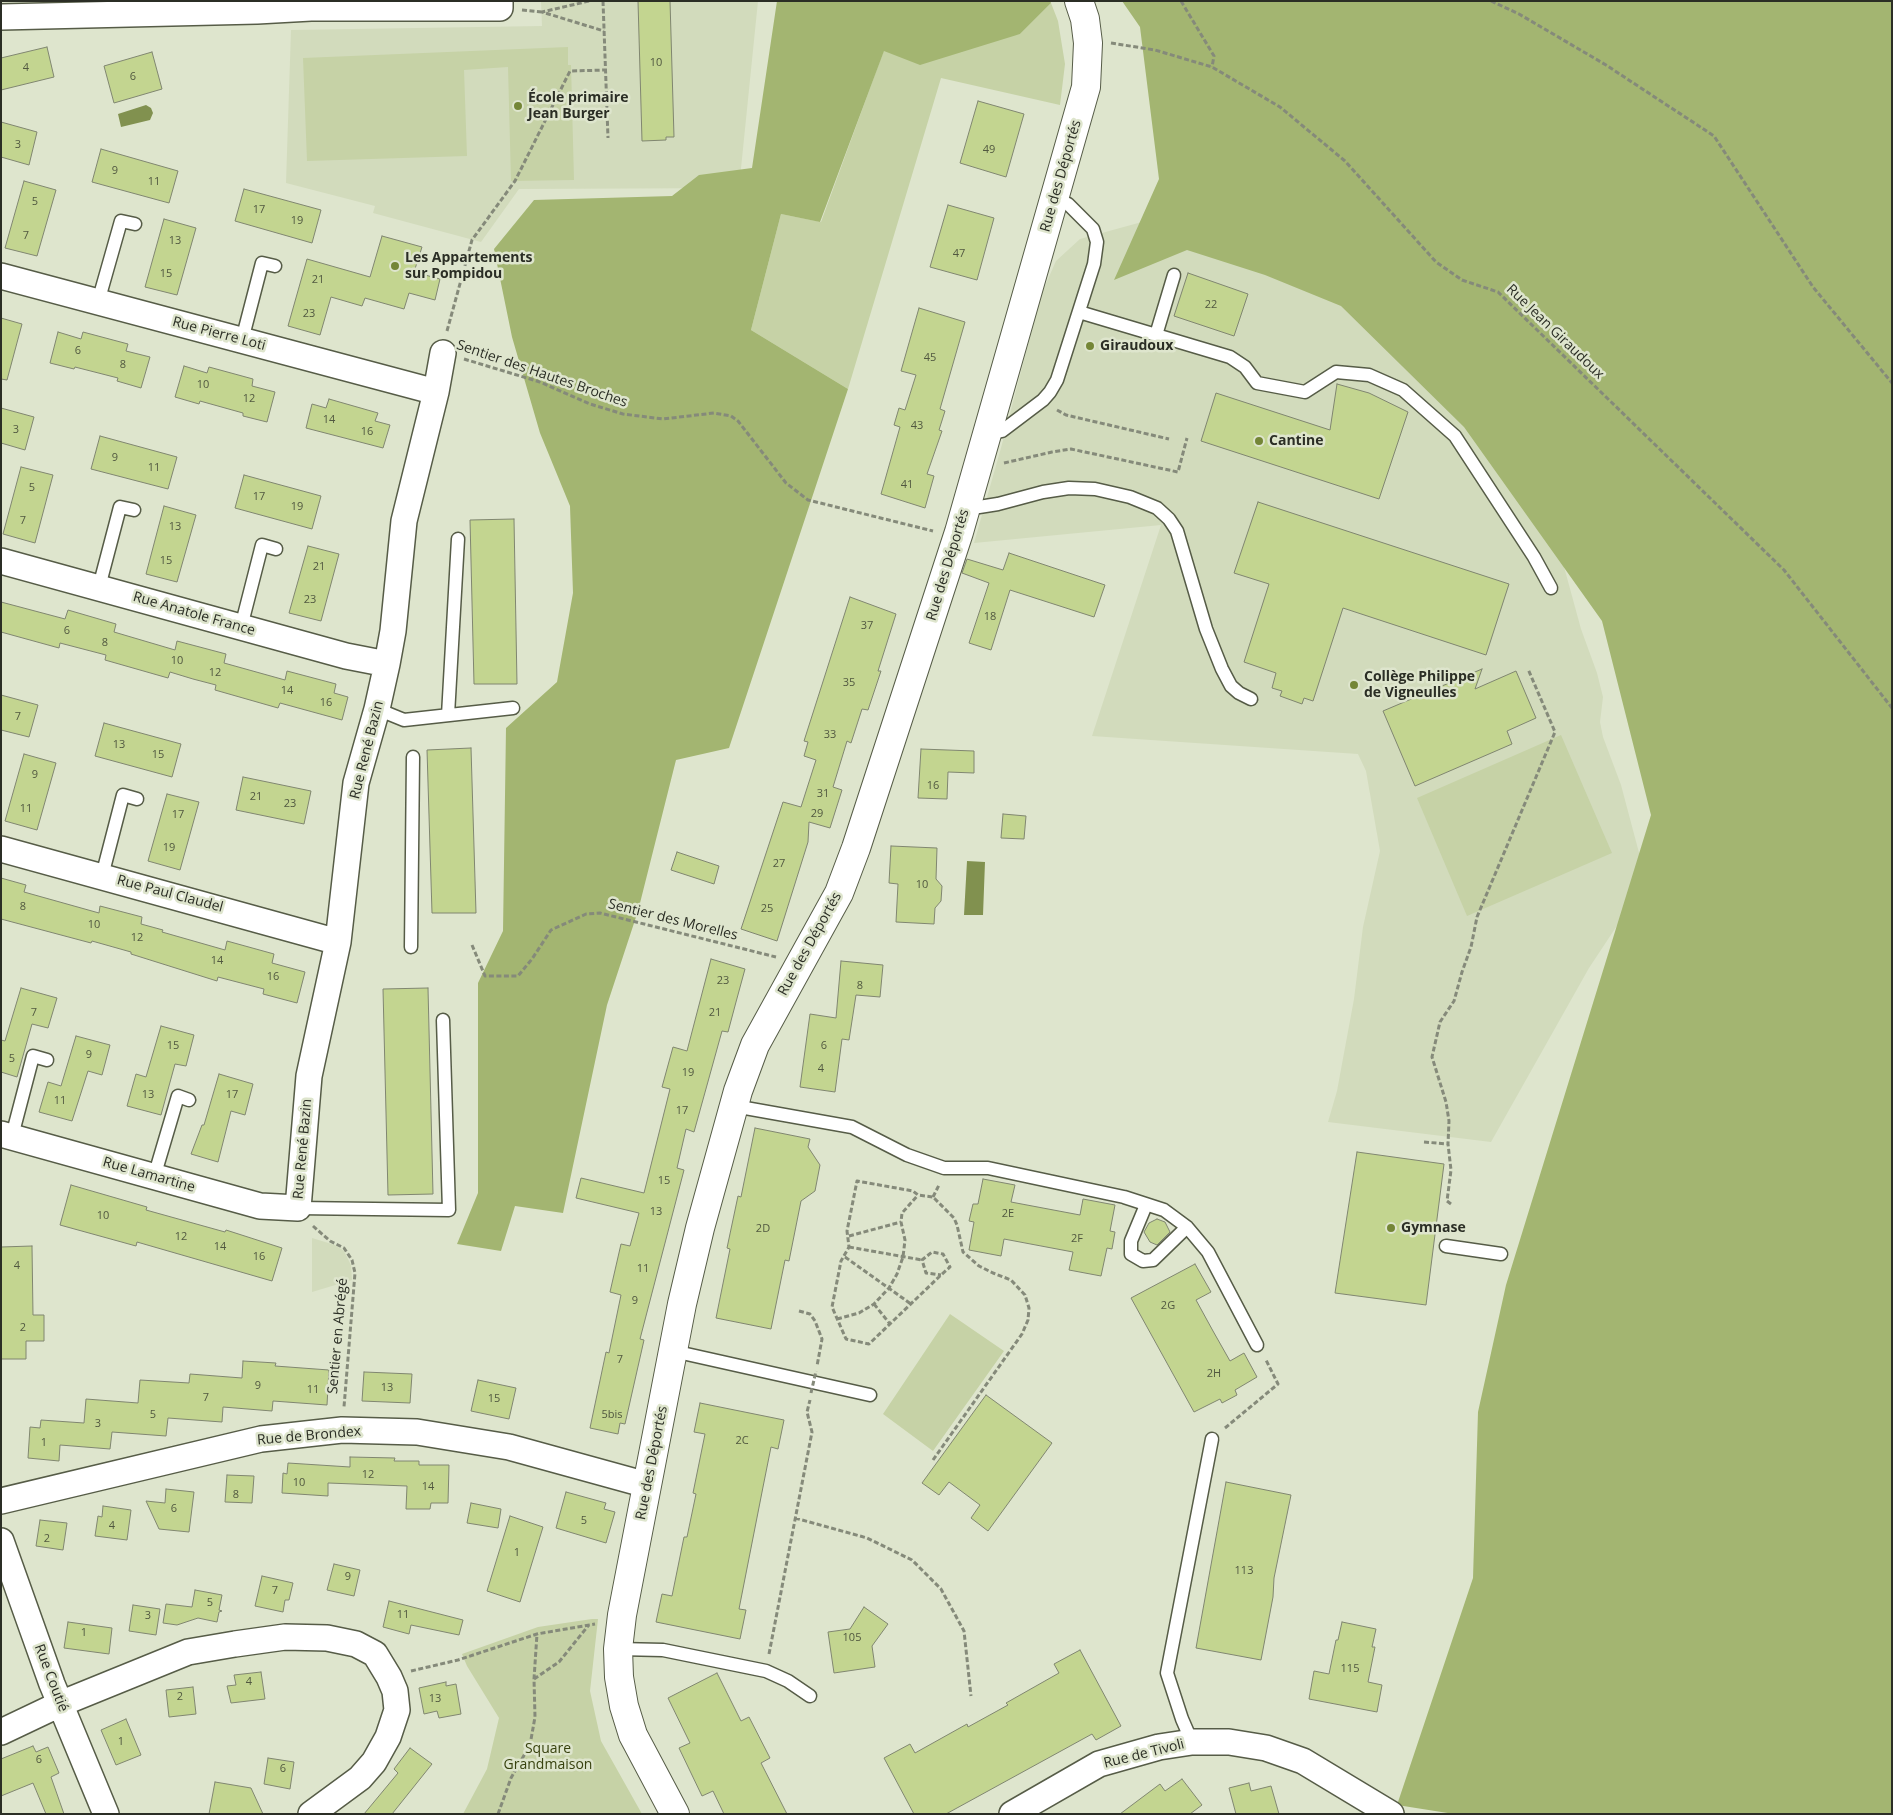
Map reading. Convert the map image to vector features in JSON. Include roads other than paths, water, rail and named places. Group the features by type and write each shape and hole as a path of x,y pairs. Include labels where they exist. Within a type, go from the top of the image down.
{"street":[{"path":"1,17 257,11 322,5 500,8 500,1"},
{"name":"Rue des Déportés","path":"676,1814 633,1735 624,1706 619,1677 618,1649 622,1615 682,1304 734,1106 755,1045 839,893 856,848 967,506 1086,87 1088,43 1085,19 1079,1"},
{"name":"Rue Pierre Loti","path":"1,276 436,392"},
{"name":"Rue René Bazin","path":"298,1208 309,1076 338,942 356,783 377,709 387,664 393,631 404,521 436,392 443,352"},
{"name":"Rue Anatole France","path":"1,561 346,656 387,664"},
{"name":"Rue Paul Claudel","path":"1,849 338,942"},
{"name":"Rue Lamartine","path":"7,1135 260,1206 298,1208"},
{"name":"Rue de Brondex","path":"1,1501 261,1439 342,1430 417,1432 509,1448 647,1485"},
{"name":"Rue Coutié","path":"1,1540 60,1704 106,1814"},
{"path":"1,1732 60,1704 188,1652 285,1637 327,1638 356,1644 375,1654 389,1677 395,1691 396,1710 388,1737 374,1762 360,1778 311,1814"},
{"name":"Rue de Tivoli","path":"1012,1814 1099,1764 1159,1747 1192,1742 1229,1742 1266,1748 1302,1761 1391,1814"}],"lane":[{"path":"988,434 1002,431 1043,400 1050,392 1056,380 1094,264 1097,242 1093,229 1068,204 1056,198"},
{"path":"98,302 121,220 135,224"},
{"path":"242,340 262,263 275,266"},
{"path":"1156,335 1174,276"},
{"path":"1078,312 1230,357 1246,367 1257,383 1305,392 1336,372 1369,375 1403,390 1455,436 1534,557 1551,588"},
{"path":"967,506 979,507 998,504 1043,492 1069,488 1095,489 1130,497 1157,508 1169,518 1177,532 1206,629 1222,669 1231,686 1239,693 1251,699"},
{"path":"99,587 120,507 134,510"},
{"path":"448,715 458,539"},
{"path":"240,626 262,546 276,549"},
{"path":"377,709 404,720 513,708"},
{"path":"411,947 413,757"},
{"path":"102,876 124,795 137,799"},
{"path":"298,1208 449,1210 443,1020"},
{"path":"7,1135 33,1056 47,1060"},
{"path":"154,1177 178,1096 189,1100"},
{"path":"734,1106 852,1127 907,1155 944,1168 988,1168 1124,1197 1164,1210 1187,1227 1208,1252 1257,1344"},
{"path":"1146,1205 1132,1241 1131,1254 1143,1261 1153,1260 1187,1227"},
{"path":"1446,1246 1501,1254"},
{"path":"673,1351 870,1395"},
{"path":"1192,1742 1182,1719 1167,1673 1212,1439"},
{"path":"618,1649 663,1650 766,1671 788,1680 810,1696"}],"place":[{"name":"École primaire Jean Burger","path":"518,106"},
{"name":"Les Appartements sur Pompidou","path":"395,266"},
{"name":"Giraudoux","path":"1090,346"},
{"name":"Cantine","path":"1259,441"},
{"name":"Collège Philippe de Vigneulles","path":"1354,685"},
{"name":"Gymnase","path":"1391,1228"}],"park label":[{"name":"Square Grandmaison","path":"548,1758"}]}
